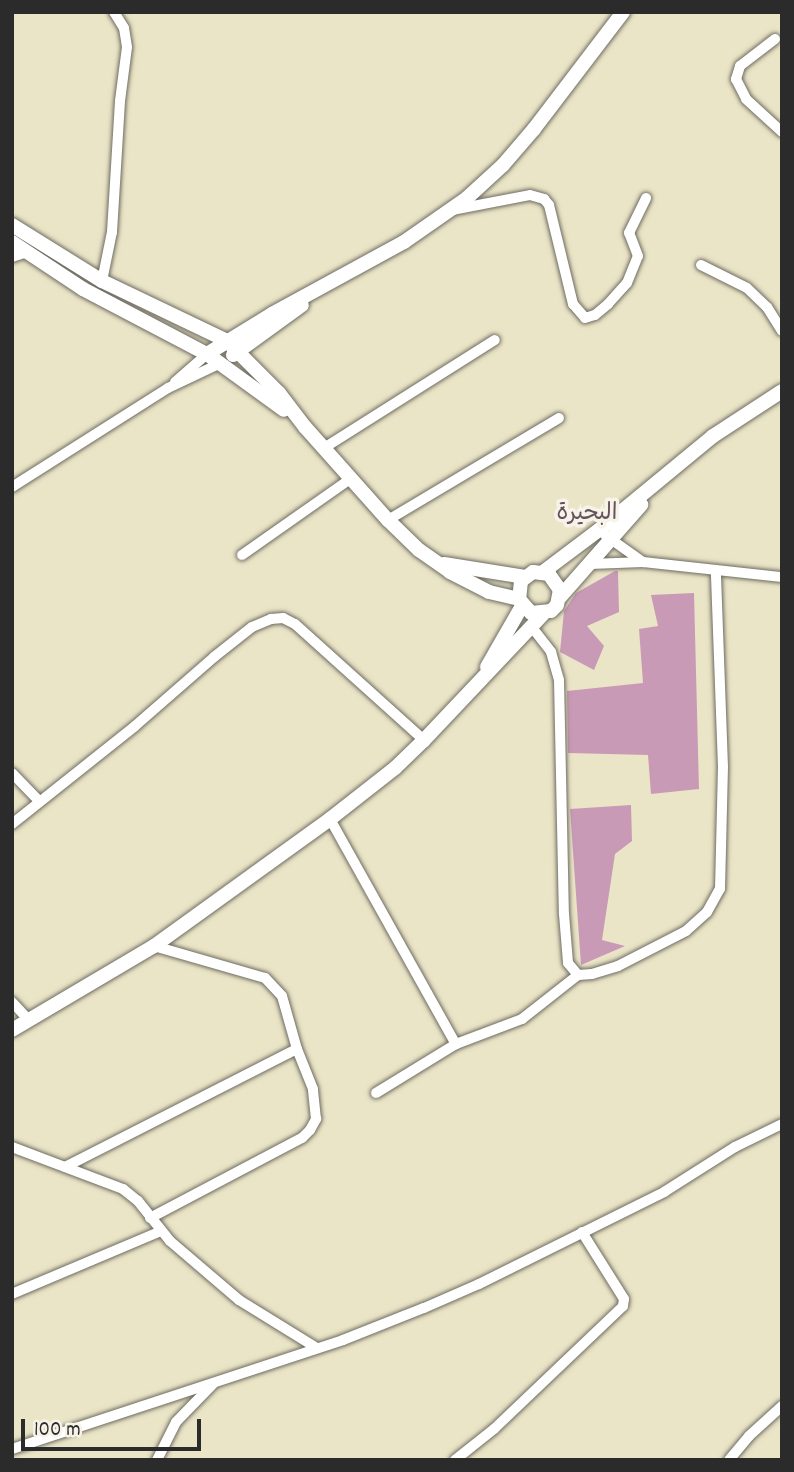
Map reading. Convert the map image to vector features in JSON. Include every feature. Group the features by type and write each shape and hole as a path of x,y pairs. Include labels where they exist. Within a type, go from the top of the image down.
{"street":[{"path":"102,281 112,232 120,101 127,47 124,28 114,12"},
{"path":"168,388 207,354 227,341 404,242 449,211 503,165 563,93 623,12"},
{"path":"775,39 740,66 736,79 753,107 782,132"},
{"path":"449,211 530,195 544,199 549,205 573,304 585,318 595,315 627,284 638,262 638,252 629,233 646,198"},
{"path":"12,225 102,281 227,341 279,393 350,479 419,550 479,588 521,602 531,613 543,614"},
{"path":"12,242 83,289 207,354 305,427"},
{"path":"12,257 27,253"},
{"path":"701,265 747,288 767,307 782,331"},
{"path":"12,487 168,388 221,363 318,291"},
{"path":"324,448 495,340"},
{"path":"439,563 525,577 543,572 605,535 667,474 713,436 782,391"},
{"path":"388,520 558,418"},
{"path":"242,555 350,479"},
{"path":"605,535 643,562"},
{"path":"12,1030 154,946 330,819 395,768 484,674 508,654 531,626 557,605 560,597 590,564 605,535"},
{"path":"590,564 643,562 716,572 782,577"},
{"path":"543,572 558,584 560,597"},
{"path":"376,1093 456,1044 482,1037 522,1018 578,975 618,966 686,931 707,912 720,889 723,767 716,572"},
{"path":"484,674 521,602 519,587 525,577"},
{"path":"12,824 135,726 252,627 271,619 283,618 295,624 424,740"},
{"path":"531,626 551,652 559,680 564,914 568,963 578,975"},
{"path":"12,774 39,802"},
{"path":"330,819 456,1044"},
{"path":"150,1218 302,1138 316,1119 313,1089 297,1049 282,996 265,978 154,946"},
{"path":"12,1002 29,1020"},
{"path":"65,1167 297,1049"},
{"path":"12,1448 343,1340 468,1289 664,1192 735,1147 782,1124"},
{"path":"12,1147 123,1189 138,1201 161,1231 239,1300 315,1347"},
{"path":"12,1294 161,1231"},
{"path":"455,1460 494,1429 623,1306 620,1292 582,1232"},
{"path":"157,1460 176,1422 213,1384"},
{"path":"729,1460 782,1406"}],"building":[{"path":"618,571 619,612 587,626 604,646 594,670 560,652 564,611 576,593"},
{"path":"694,593 699,789 651,794 648,755 568,753 567,691 643,683 639,629 658,626 651,595"},
{"path":"631,805 632,841 615,854 602,940 625,946 581,965 570,809"}],"district":[{"name":"البحيرة","path":"587,515"}]}
